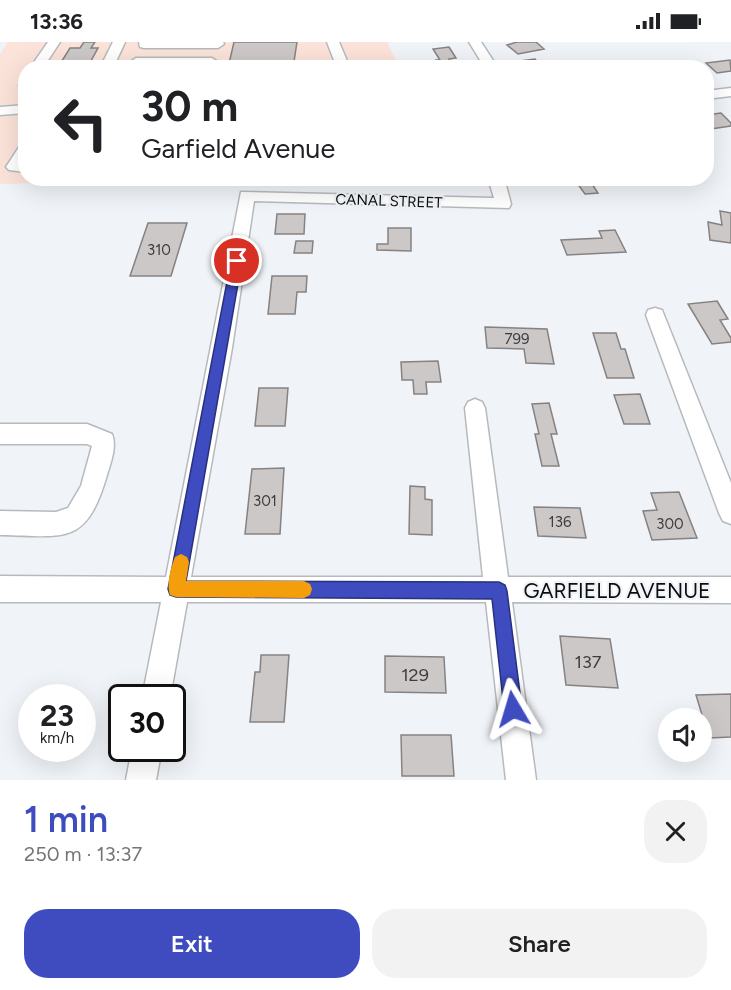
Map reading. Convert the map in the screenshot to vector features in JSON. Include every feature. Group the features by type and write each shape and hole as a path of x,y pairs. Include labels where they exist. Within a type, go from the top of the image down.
{"street":[{"path":"42,60 54,42"},
{"path":"110,60 119,42"},
{"path":"333,42 341,60"},
{"path":"475,42 487,60"},
{"path":"137,60 145,43 218,43 212,60"},
{"path":"714,94 731,92"},
{"path":"0,111 18,110"},
{"name":"CANAL STREET","path":"176,589 222,348 247,196 503,204 498,186"},
{"path":"655,315 731,513"},
{"path":"475,408 522,780"},
{"path":"0,434 87,434 104,441 83,509 76,518 65,522 0,523"},
{"name":"GARFIELD AVENUE","path":"0,589 731,590"},
{"path":"159,684 176,589"},
{"path":"141,780 144,762"}],"shaded area":[{"path":"8,42 387,42 396,60 18,60 18,184 0,184 0,54"}],"building":[{"path":"84,42 95,42 91,48 98,48 91,60 62,60 70,48 80,48"},
{"path":"234,42 297,42 294,60 230,60"},
{"path":"517,42 536,42 544,49 518,54 507,45"},
{"path":"449,47 456,58 440,60 433,49"},
{"path":"730,60 731,71 717,73 714,70 714,62"},
{"path":"721,113 731,123 731,126 714,129 714,114"},
{"path":"579,186 593,186 598,193 585,194"},
{"path":"720,211 731,213 731,243 710,240 708,222 722,225"},
{"path":"277,214 305,214 304,234 275,234"},
{"path":"148,223 187,223 171,276 130,276"},
{"path":"388,228 411,228 411,251 377,250 377,244 388,244"},
{"path":"615,230 626,252 567,255 561,240 602,238 599,231"},
{"path":"296,241 313,241 312,253 294,253"},
{"path":"272,276 307,276 306,292 297,292 295,314 268,314"},
{"path":"717,301 728,319 720,320 731,342 712,344 688,304"},
{"path":"485,327 547,329 554,364 526,363 524,349 487,348"},
{"path":"593,333 616,333 621,349 625,349 634,378 607,378"},
{"path":"438,361 441,382 426,382 427,394 414,394 413,380 402,380 401,362"},
{"path":"259,388 288,388 285,426 255,426"},
{"path":"640,394 650,424 624,424 614,395"},
{"path":"549,403 557,434 551,434 559,466 542,466 535,434 539,434 532,404"},
{"path":"284,468 280,534 245,534 252,469"},
{"path":"410,486 425,487 425,499 432,500 432,535 409,534"},
{"path":"679,492 697,538 652,540 643,511 657,510 651,493"},
{"path":"534,507 580,508 586,538 538,536"},
{"path":"560,636 610,639 618,688 566,685"},
{"path":"261,655 289,655 284,722 250,722 255,672 260,672"},
{"path":"385,656 444,657 446,693 385,692"},
{"path":"731,694 731,737 712,738 712,708 700,708 696,695"},
{"path":"401,735 451,735 454,776 402,776"}],"slow traffic":[{"path":"181,562 176,589 304,589"}],"route":[{"path":"237,261 176,589 499,591 513,709"}]}
